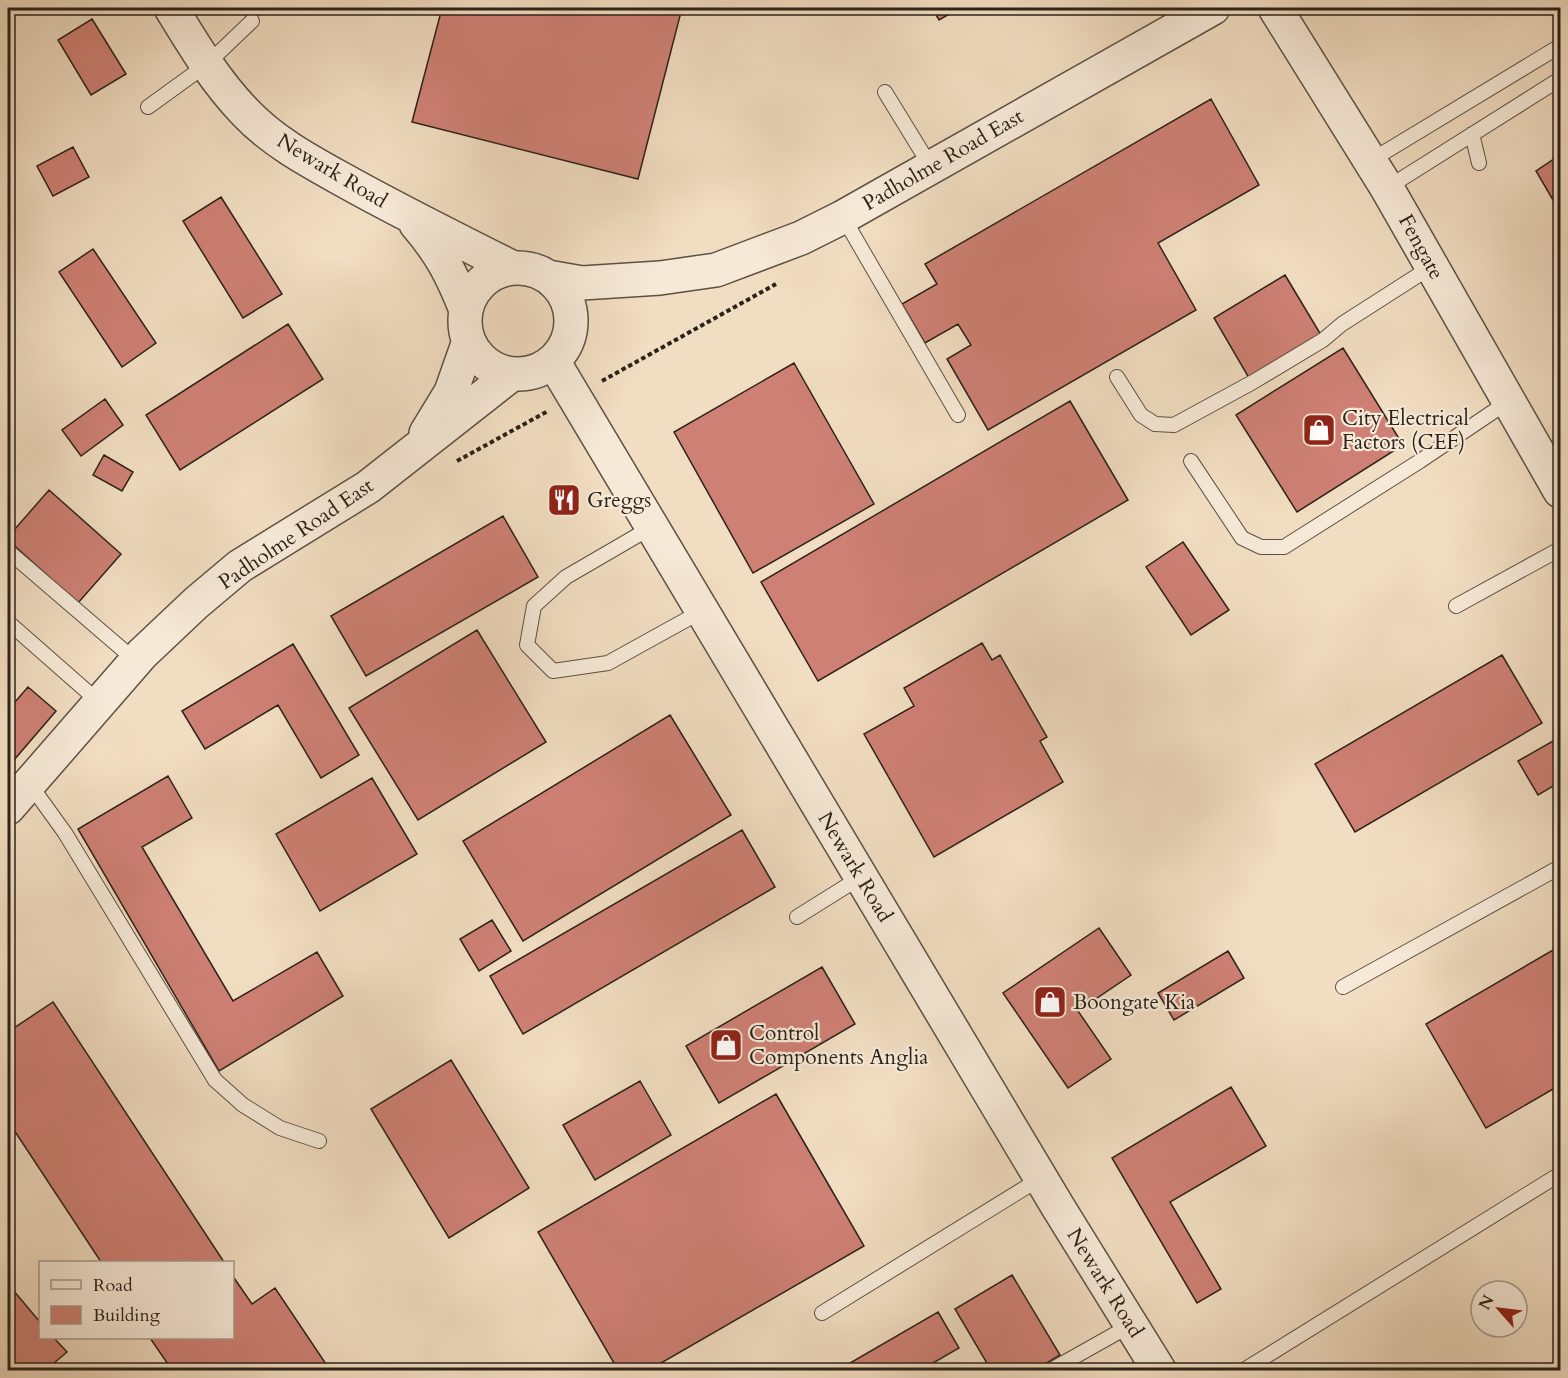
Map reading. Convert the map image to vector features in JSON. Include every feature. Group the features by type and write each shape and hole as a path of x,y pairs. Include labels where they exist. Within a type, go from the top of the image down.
{"street":[{"name":"Newark Road","path":"171,8 206,65 245,113 272,135 303,157 409,216 513,268"},
{"name":"Padholme Road East","path":"660,278 716,270 801,238 843,217 1213,8"},
{"name":"Fengate","path":"1275,8 1387,188 1560,491"},
{"name":"Newark Road","path":"409,216 436,247 453,277 467,326"},
{"name":"Padholme Road East","path":"417,448 451,392 467,326 472,294 483,281 513,268"},
{"path":"513,268 532,270 548,277 582,283 660,278"},
{"path":"548,277 560,289 568,303 571,320 569,335 563,349 553,361"},
{"path":"571,320 586,307 660,278"},
{"path":"467,326 476,353 498,370 512,374"},
{"name":"Newark Road","path":"553,361 1041,1178 1159,1371"},
{"name":"Padholme Road East","path":"8,808 136,661 196,603 240,566 368,487 512,374 527,374 553,361"}],"lane":[{"path":"148,107 206,65 252,21"},
{"path":"1370,160 1560,46"},
{"path":"1387,188 1560,79"},
{"path":"885,92 931,167"},
{"path":"1472,134 1479,163"},
{"path":"843,217 957,415"},
{"path":"1117,377 1141,415 1155,424 1174,425 1323,340 1342,324 1431,267"},
{"path":"1191,461 1242,538 1261,547 1284,547 1420,461 1509,401"},
{"path":"652,527 566,577 534,606 527,645 553,670 608,663 702,611"},
{"path":"1456,606 1560,549"},
{"path":"8,551 136,661"},
{"path":"8,622 99,702"},
{"path":"29,783 65,833 215,1080 243,1106 280,1128 319,1141"},
{"path":"1343,987 1560,867"},
{"path":"797,917 861,877"},
{"path":"1244,1371 1560,1173"},
{"path":"822,1313 1041,1178"},
{"path":"1051,1371 1131,1325"}],"path":[{"path":"455,462 783,280"},
{"path":"1542,1371 1560,1360"}],"building":[{"path":"442,8 682,8 638,179 412,122"},
{"path":"932,8 960,8 939,20"},
{"path":"92,19 126,74 91,95 58,40"},
{"path":"1211,99 1259,185 1158,243 1196,310 988,430 947,359 971,345 958,324 925,343 902,304 937,284 925,264"},
{"path":"73,147 89,177 53,196 37,166"},
{"path":"1560,155 1560,212 1536,171"},
{"path":"221,197 282,294 243,318 183,221"},
{"path":"93,249 156,343 122,367 59,272"},
{"path":"1285,275 1321,335 1249,378 1214,318"},
{"path":"288,324 323,379 180,470 146,415"},
{"name":"City Electrical Factors (CEF)","path":"1343,348 1403,445 1297,512 1236,415"},
{"path":"794,363 874,504 753,573 674,432"},
{"path":"105,399 123,425 81,456 62,430"},
{"path":"1070,401 1128,500 818,681 761,582"},
{"path":"104,455 133,472 122,491 93,475"},
{"path":"49,490 121,554 78,603 8,540 8,537"},
{"path":"503,516 538,577 366,676 331,616"},
{"path":"1183,542 1229,610 1191,635 1146,567"},
{"path":"477,630 546,742 418,820 349,708"},
{"path":"982,643 992,660 1000,655 1047,737 1040,741 1063,782 934,857 864,734 914,706 904,688"},
{"path":"293,644 359,755 321,778 278,705 205,749 182,711"},
{"path":"1502,655 1542,723 1355,832 1315,764"},
{"path":"28,687 56,711 8,767 8,710"},
{"path":"670,715 731,815 523,941 463,841"},
{"path":"1560,737 1560,782 1538,795 1518,761"},
{"path":"168,776 192,818 142,847 233,1001 317,952 343,996 219,1071 78,829"},
{"path":"372,778 417,854 320,911 276,834"},
{"path":"742,830 775,887 523,1034 490,976"},
{"path":"492,920 511,951 479,971 460,939"},
{"name":"Boongate Kia","path":"1099,928 1131,975 1078,1011 1111,1059 1068,1088 1003,993"},
{"path":"1560,946 1560,1085 1486,1128 1426,1024"},
{"path":"1228,951 1244,978 1174,1020 1158,993"},
{"path":"822,967 855,1024 719,1103 686,1046"},
{"path":"53,1002 223,1261 100,1261 8,1121 8,1032"},
{"path":"451,1060 529,1188 449,1238 371,1109"},
{"path":"640,1081 671,1135 595,1180 563,1125"},
{"path":"1231,1087 1266,1146 1170,1202 1221,1289 1197,1303 1112,1158"},
{"path":"776,1094 864,1246 649,1370 618,1370 538,1232"},
{"path":"1012,1275 1060,1355 1035,1370 991,1370 955,1309"},
{"path":"234,1278 252,1304 275,1288 330,1370 172,1370 151,1339 234,1339"},
{"path":"8,1284 39,1321 39,1339 55,1339 67,1352 46,1370 21,1370 8,1355"},
{"path":"938,1312 959,1348 921,1370 838,1370"}],"place":[{"name":"City Electrical Factors (CEF)","path":"1319,430"},
{"name":"Greggs","path":"564,500"},
{"name":"Boongate Kia","path":"1050,1002"},
{"name":"Control Components Anglia","path":"726,1045"}]}
